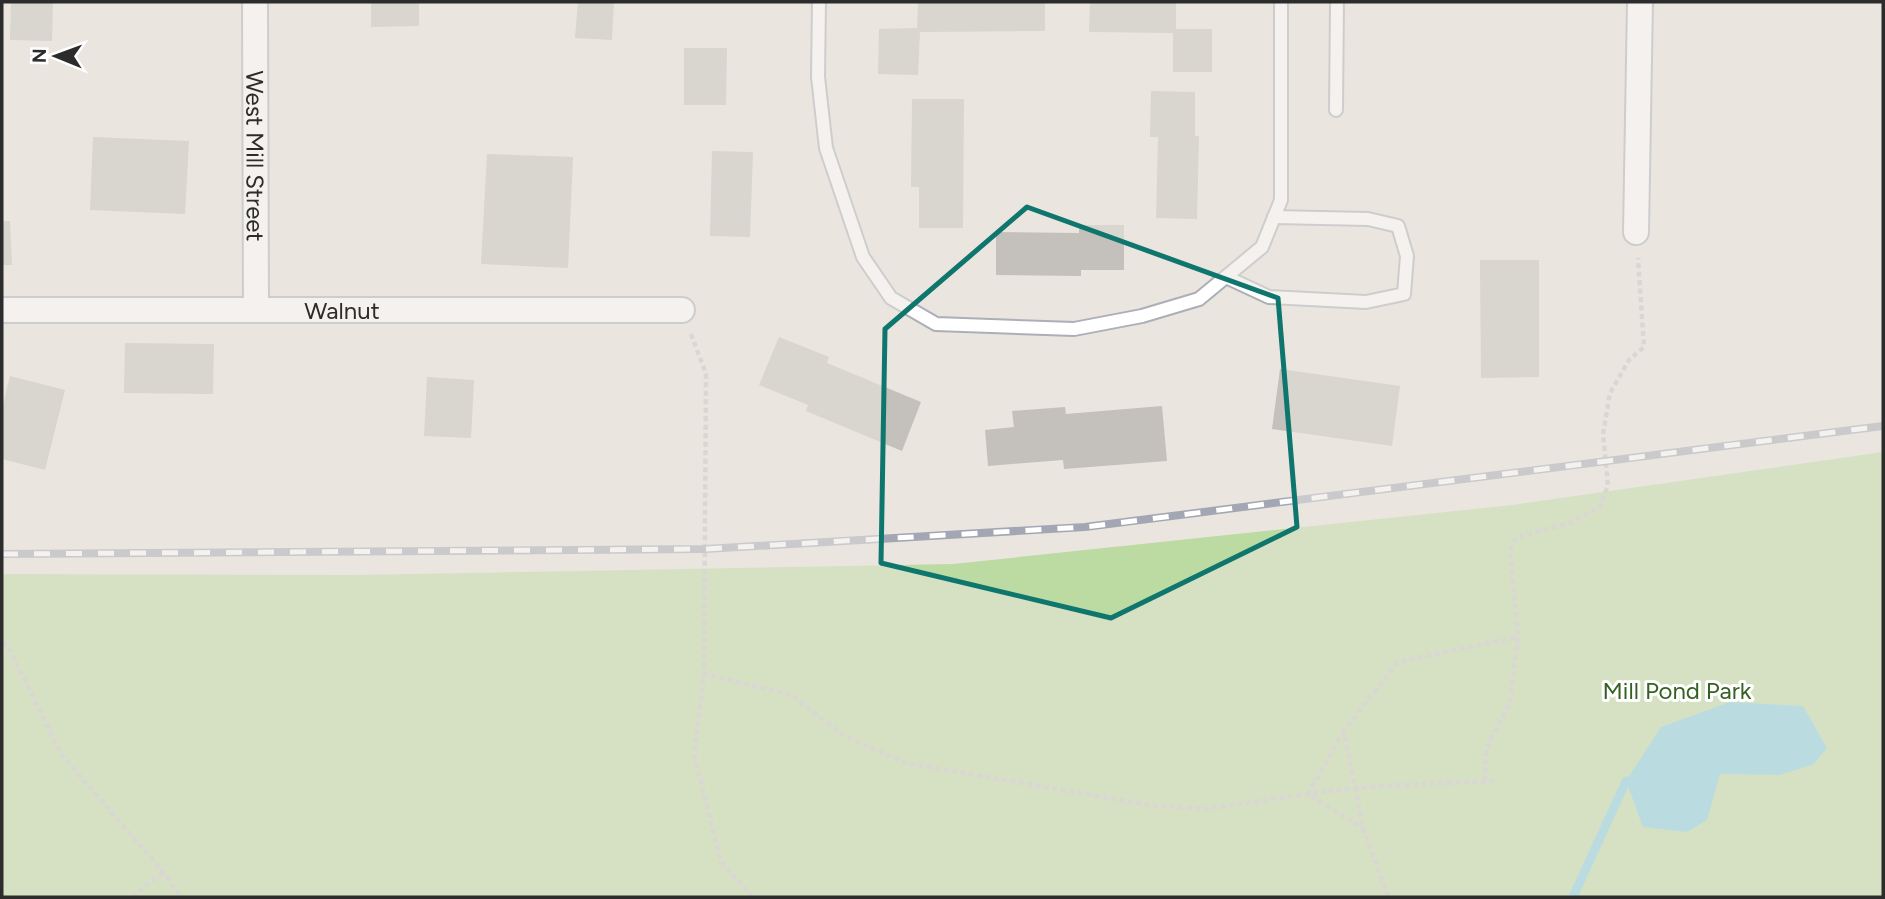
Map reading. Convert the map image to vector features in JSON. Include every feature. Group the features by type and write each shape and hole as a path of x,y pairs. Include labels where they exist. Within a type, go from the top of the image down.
{"street":[{"name":"West Mill Street","path":"255,2 256,309"},
{"path":"1636,232 1640,2"},
{"name":"Walnut","path":"2,310 682,310"}],"lane":[{"path":"819,2 818,77 826,149 863,257 891,298 936,324 1074,329 1142,316 1199,299 1262,247 1281,200 1281,2"},
{"path":"1336,110 1337,2"},
{"path":"1226,277 1269,297 1366,302 1404,294 1408,256 1398,226 1368,219 1274,217"}],"path":[{"path":"1485,781 1486,748 1510,702 1518,637 1510,550 1516,537 1570,523 1600,507 1608,485 1603,434 1610,393 1629,360 1644,347 1636,232"},
{"path":"682,310 706,374 704,674 694,755 721,862 753,897"},
{"path":"1308,794 1344,731 1398,662 1518,637"},
{"path":"2,642 9,648 61,754 163,872 181,897"},
{"path":"704,674 791,695 846,737 906,762 1149,805 1205,809 1379,786 1493,781"},
{"path":"1344,731 1363,828 1388,897"},
{"path":"1308,794 1363,828"},
{"path":"132,897 163,872"}],"highlighted area":[{"path":"1027,207 1278,298 1297,527 1111,618 881,563 885,329"}],"green space":[{"name":"Mill Pond Park","path":"1883,452 1883,897 2,897 2,574 354,575 953,564 1512,505"}],"water":[{"path":"1730,702 1803,706 1827,748 1814,764 1780,775 1720,774 1707,820 1687,832 1643,827 1626,781 1661,727"}],"building":[{"path":"11,2 53,2 52,41 10,40"},
{"path":"371,2 419,2 419,26 371,27"},
{"path":"578,2 614,2 612,40 575,38"},
{"path":"918,2 1045,2 1045,31 920,32 918,75 878,74 879,29 917,28"},
{"path":"1090,2 1176,2 1176,29 1212,29 1212,72 1173,72 1173,33 1089,32"},
{"path":"684,48 727,48 726,105 684,105"},
{"path":"1151,91 1195,92 1195,136 1199,136 1197,219 1156,218 1158,137 1150,137"},
{"path":"912,99 964,99 963,228 919,228 919,187 911,187"},
{"path":"93,137 189,141 185,214 90,210"},
{"path":"712,151 753,152 750,237 710,236"},
{"path":"487,154 573,157 568,268 481,264"},
{"path":"2,221 10,221 12,265 2,265"},
{"path":"1079,225 1124,225 1124,270 1081,270 1081,276 996,275 996,232 1079,233"},
{"path":"1480,260 1539,260 1539,377 1481,378"},
{"path":"779,337 829,357 827,363 921,402 902,451 806,411 808,405 759,385"},
{"path":"125,343 214,344 213,394 124,393"},
{"path":"1280,369 1400,386 1392,446 1272,429"},
{"path":"10,376 65,390 45,470 2,459 2,408"},
{"path":"427,377 474,380 471,438 424,436"},
{"path":"1162,406 1167,461 1064,469 1063,460 988,466 985,430 1014,427 1012,411 1065,407 1066,414"}],"waterway":[{"path":"1573,897 1626,781"}],"railway":[{"path":"2,554 705,549 1085,527 1883,426"}]}
